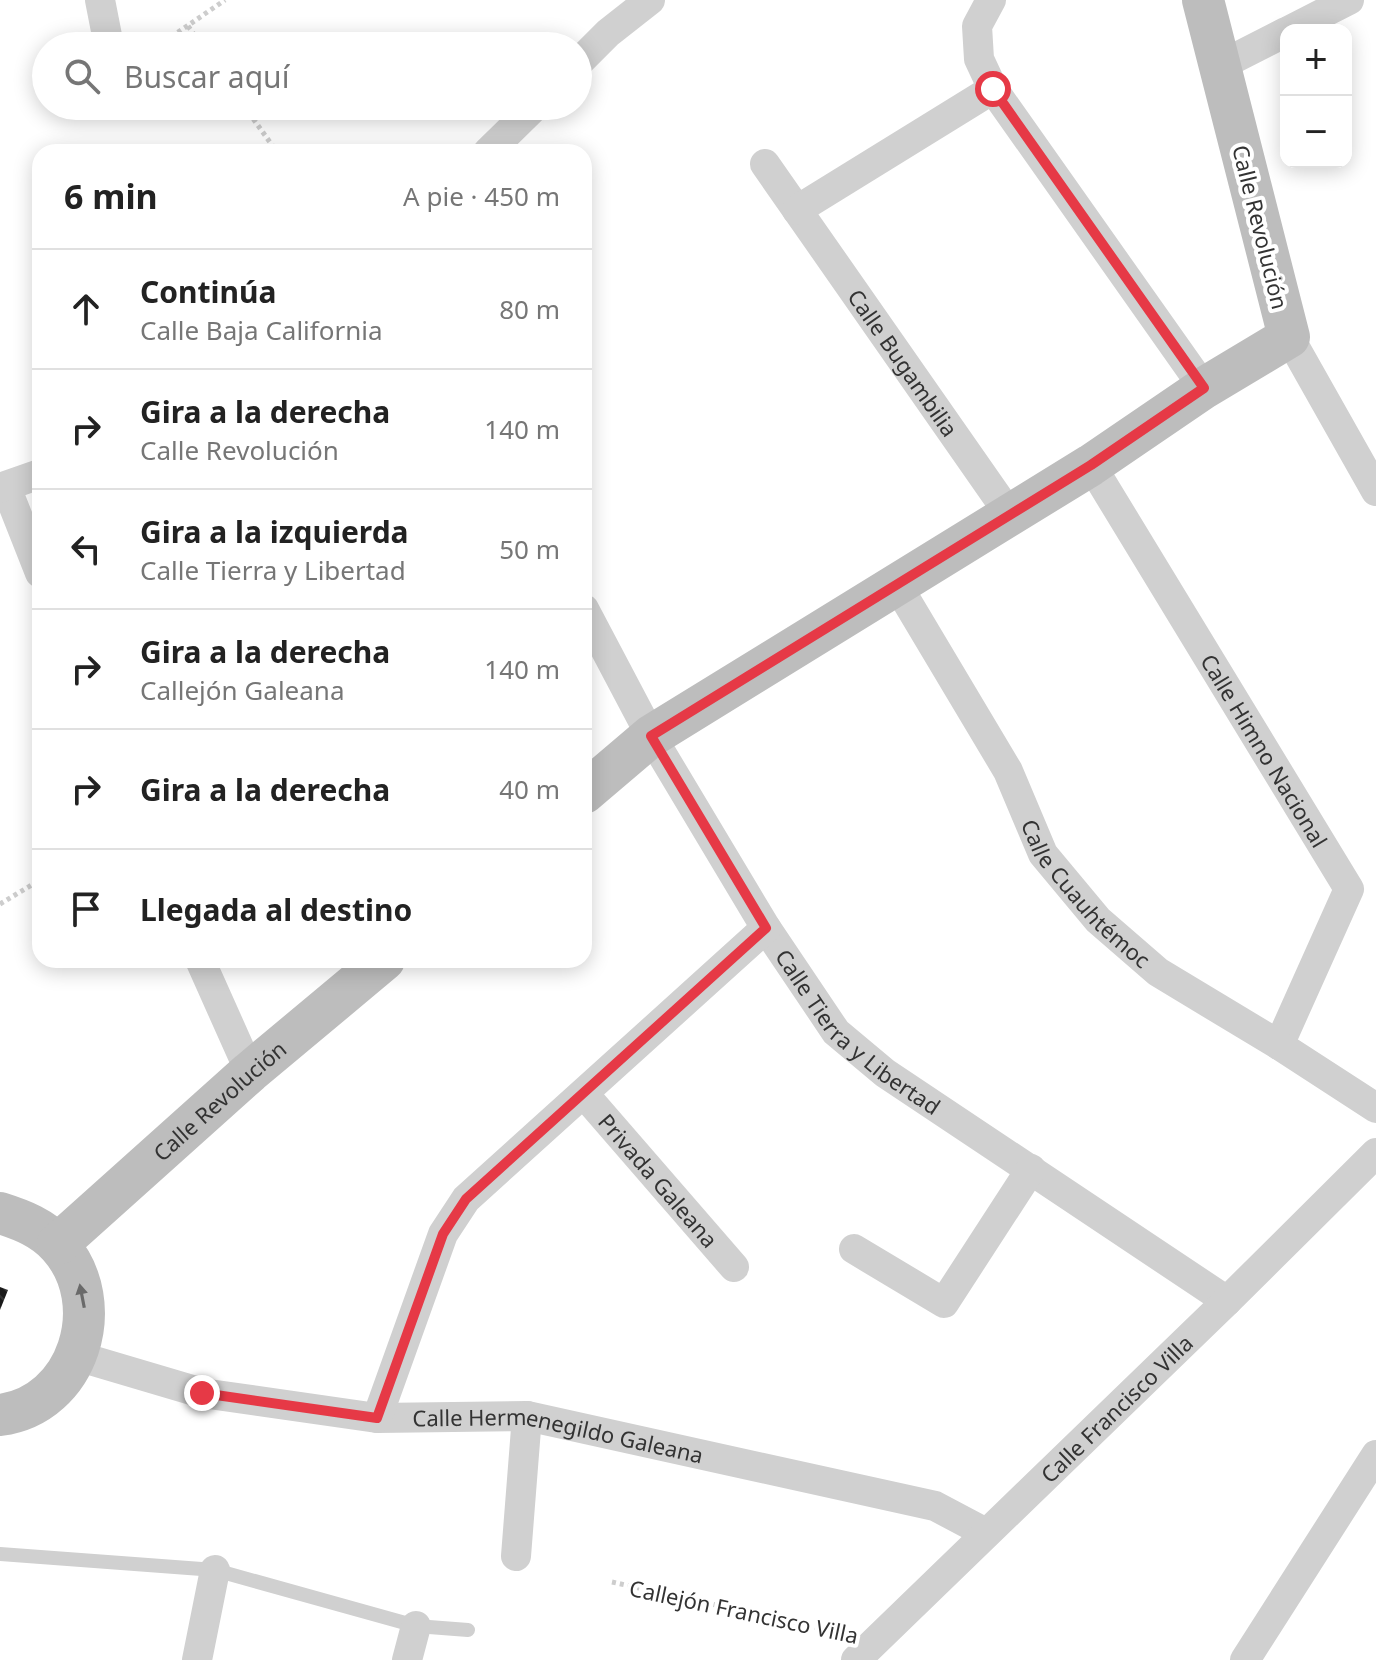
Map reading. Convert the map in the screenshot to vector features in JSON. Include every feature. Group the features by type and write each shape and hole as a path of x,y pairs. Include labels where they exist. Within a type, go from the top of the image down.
{"street":[{"path":"100,0 106,32"},
{"path":"592,49 650,0"},
{"name":"Calle Revolución","path":"592,786 651,736 1091,465 1204,388 1289,337 1203,0"},
{"path":"1302,24 1349,0"},
{"path":"984,13 979,59 993,89 1204,388"},
{"path":"1221,65 1280,35"},
{"path":"797,210 993,89"},
{"path":"496,144 521,120"},
{"name":"Calle Bugambilia","path":"765,164 1010,515"},
{"path":"1289,337 1376,491"},
{"name":"Calle Himno Nacional","path":"1091,465 1349,889 1279,1045"},
{"path":"32,477 3,488 32,555"},
{"name":"Calle Cuauhtémoc","path":"897,585 1008,771 1043,854 1098,920 1158,972 1376,1108"},
{"name":"Calle Tierra y Libertad","path":"592,624 651,736 766,928 836,1032 885,1073 1227,1301"},
{"path":"377,1418 443,1234 466,1199 766,928"},
{"path":"204,968 250,1072"},
{"name":"Calle Revolución","path":"58,1244 250,1072 374,968"},
{"name":"Privada Galeana","path":"584,1094 734,1267"},
{"name":"Calle Francisco Villa","path":"866,1650 1376,1153"},
{"path":"854,1249 944,1303 1031,1169"},
{"path":"0,1213 31,1223 58,1244 72,1264 81,1286 85,1310 84,1334 77,1356 61,1382 38,1401 11,1414 0,1415"},
{"name":"Calle Hermenegildo Galeana","path":"77,1356 202,1393 377,1418 527,1416 935,1506 986,1533"},
{"path":"516,1556 527,1416"},
{"path":"1245,1660 1376,1455"},
{"path":"197,1660 215,1570"},
{"path":"407,1660 416,1626"}],"lane":[{"path":"0,1554 215,1570 416,1626 468,1630"}],"path":[{"path":"179,32 225,0"},
{"path":"188,26 192,32"},
{"path":"254,120 271,144"},
{"path":"0,904 32,885"},
{"name":"Callejón Francisco Villa","path":"612,1582 866,1650"}],"building":[{"path":"0,1287 8,1290 0,1310"}],"route":[{"path":"202,1393 377,1418 443,1234 466,1199 766,928 651,736 1091,465 1204,388 993,89"}]}
